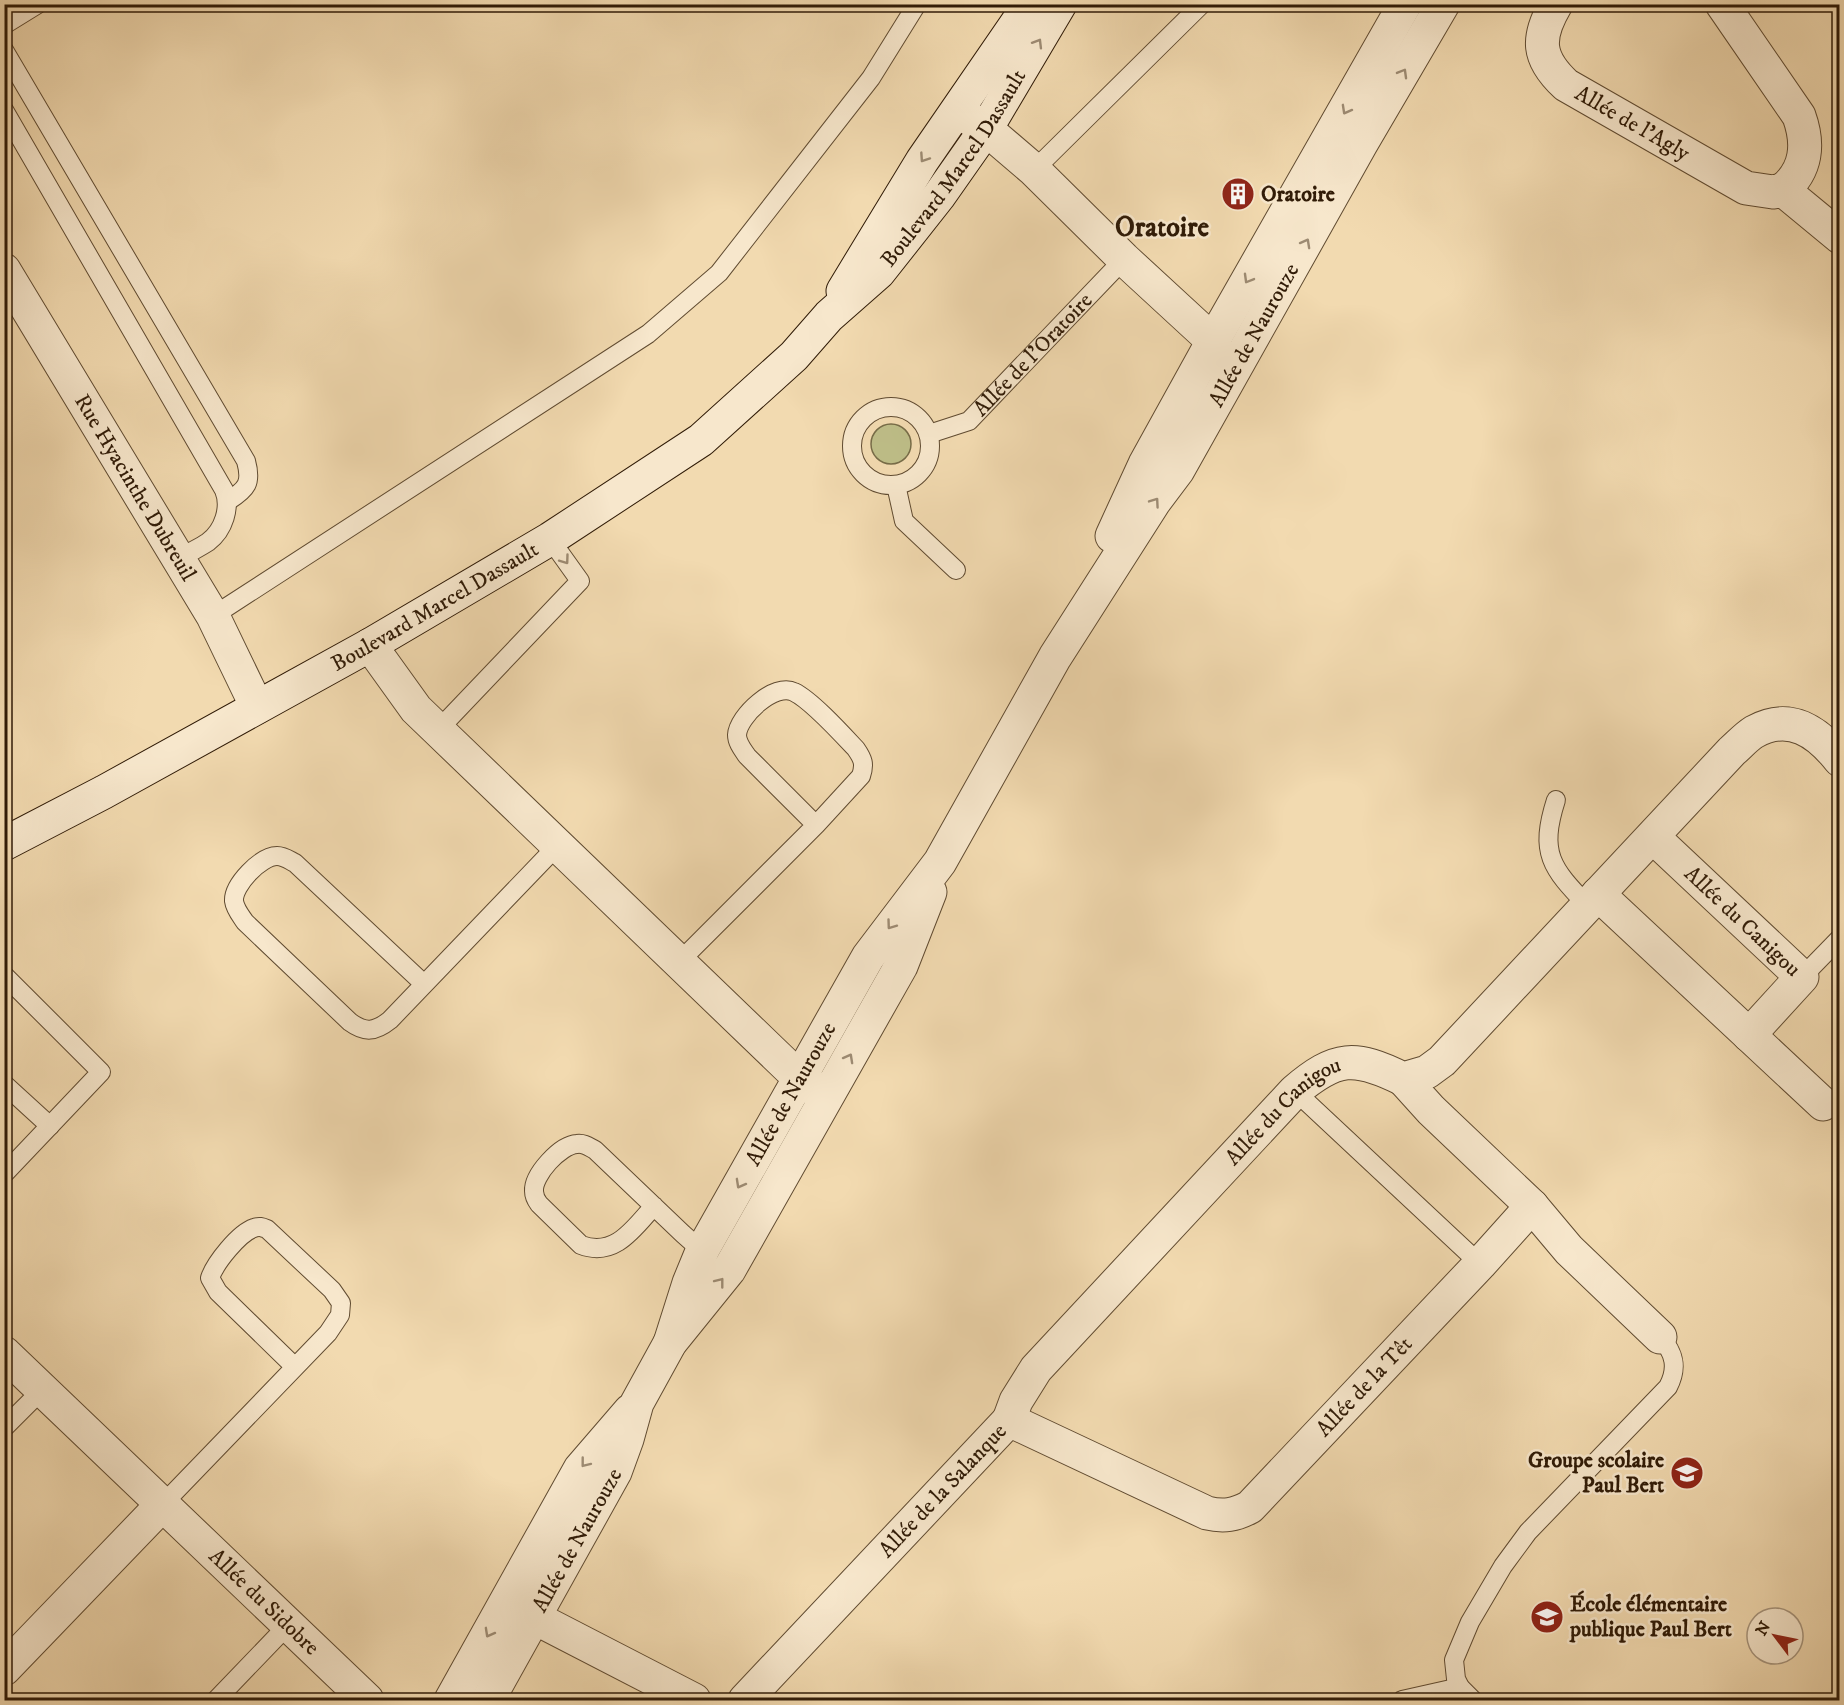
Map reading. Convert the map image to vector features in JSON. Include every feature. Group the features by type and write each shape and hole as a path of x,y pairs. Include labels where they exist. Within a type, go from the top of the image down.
{"street":[{"name":"Boulevard Marcel Dassault","path":"830,316 881,226 922,161 1030,4"},
{"name":"Boulevard Marcel Dassault","path":"4,844 104,792 370,645 550,539 701,440 794,356 830,316 879,272 939,196 986,129 1060,4"},
{"name":"Allée de Naurouze","path":"1055,657 1145,464 1405,4"},
{"name":"Allée de Naurouze","path":"670,1343 689,1283 703,1249 868,957 940,862 1055,657 1154,502 1178,470 1361,144 1443,4"},
{"name":"Allée de l'Agly","path":"1556,4 1541,39 1550,67 1566,86 1746,188 1759,192 1783,190"},
{"path":"1722,4 1799,116 1803,127 1804,155 1801,170 1794,181 1783,190 1839,237"},
{"path":"957,110 986,129 1034,170 1124,259 1213,341 1228,381"},
{"name":"Rue Hyacinthe Dubreuil","path":"4,270 213,616 257,707"},
{"path":"370,645 416,709 825,1100"},
{"path":"1660,1337 1569,1250 1532,1206 1431,1110 1403,1079 1427,1072 1442,1062 1732,751 1752,734 1766,726 1796,725 1810,730 1839,760"},
{"name":"Allée du Canigou","path":"1653,837 1802,977 1749,1035"},
{"name":"Allée de Naurouze","path":"488,1701 615,1472 637,1403 670,1343 729,1270 901,966 940,862"},
{"path":"1593,900 1749,1035 1823,1104"},
{"name":"Allée du Canigou","path":"1010,1420 1016,1401 1036,1369 1295,1092 1315,1074 1342,1063 1368,1065 1403,1079"},
{"name":"Allée de la Têt","path":"1250,1508 1532,1206"},
{"name":"Allée du Sidobre","path":"4,1353 367,1701"},
{"path":"452,1701 580,1469 637,1403"},
{"name":"Allée de la Salanque","path":"744,1701 1010,1420 1207,1513 1220,1516 1235,1515 1250,1508"},
{"path":"4,1669 162,1505"},
{"path":"506,1602 694,1701"}],"lane":[{"path":"4,25 38,4"},
{"path":"213,616 648,334 719,273 871,78 917,4"},
{"path":"1034,170 1202,4"},
{"path":"4,50 246,460 249,472 248,484 228,501"},
{"path":"4,110 224,490 228,501 227,513 210,541 179,559"},
{"name":"Allée de l'Oratoire","path":"929,434 969,421 1124,259"},
{"path":"886,407 900,407 913,412 929,434 928,461 920,472 909,480 896,484 882,484 870,479 860,470 853,458 852,444 855,431 862,419 873,411 886,407"},
{"path":"896,484 904,521 956,570"},
{"path":"438,730 580,581 550,539"},
{"path":"679,962 816,825 861,776 865,766 856,748 804,699 784,689 762,699 744,720 737,736 747,756 816,825"},
{"path":"1556,800 1549,822 1549,846 1553,865 1566,884 1593,900"},
{"path":"424,984 295,863 285,857 267,858 256,866 236,891 234,901 237,912 245,922 350,1022 369,1031 380,1028 424,984 558,845"},
{"path":"1802,977 1839,938"},
{"path":"4,975 101,1072 4,1174"},
{"path":"4,1084 50,1126"},
{"path":"1295,1092 1480,1264"},
{"path":"654,1206 623,1240 611,1247 590,1249 581,1245 539,1204 534,1197 533,1189 544,1168 560,1151 569,1146 585,1145 595,1150 692,1242 703,1249"},
{"path":"162,1505 295,1367 336,1323 342,1309 341,1303 332,1290 275,1236 260,1226 252,1228 219,1261 210,1278 218,1292 295,1367"},
{"path":"1402,1701 1466,1694 1453,1670 1458,1646 1503,1566 1528,1532 1668,1387 1673,1377 1674,1361 1672,1353 1660,1337"},
{"path":"4,1428 42,1390"},
{"path":"216,1701 288,1625"}],"green space":[{"path":"891,424 899,425 905,430 910,436 910,452 905,458 899,463 891,464 883,463 877,458 872,452 871,444 872,436 877,430 883,425"}],"place":[{"name":"Oratoire","path":"1238,194"},
{"name":"Groupe scolaire Paul Bert","path":"1687,1473"},
{"name":"École élémentaire publique Paul Bert","path":"1547,1617"}],"district":[{"name":"Oratoire","path":"1162,227"}]}
